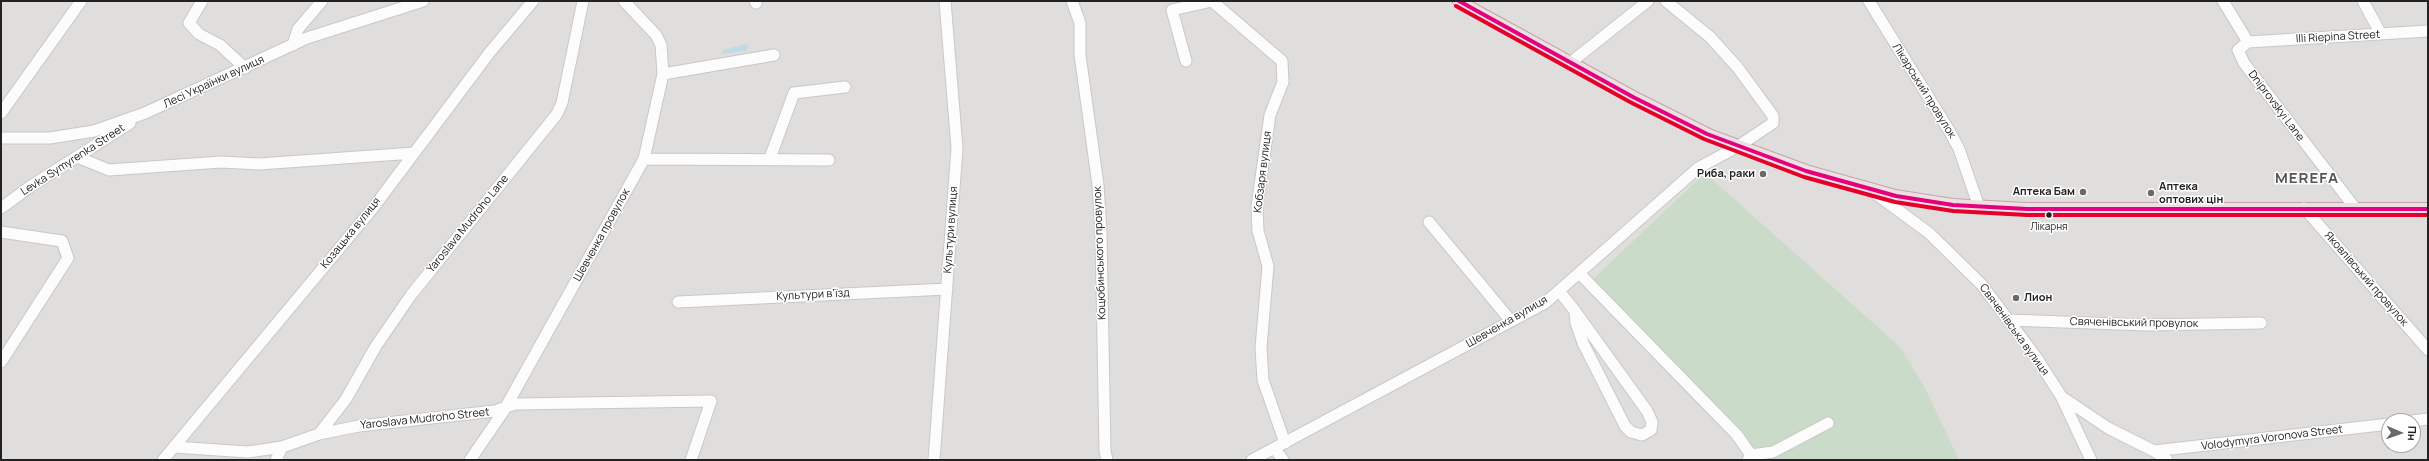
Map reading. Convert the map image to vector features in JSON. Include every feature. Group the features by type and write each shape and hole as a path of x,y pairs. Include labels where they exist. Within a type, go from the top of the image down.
{"highway":[{"path":"1459,1 1673,118 1738,147 1806,171 1872,191 1919,201 1979,207 2084,210 2151,208 2428,209"}],"street":[{"path":"1,113 81,1"},
{"path":"202,1 189,23 199,34 220,45 245,68"},
{"path":"293,44 298,29 322,1"},
{"name":"Лесі Українки вулиця","path":"1,138 50,138 94,131 146,113 308,38 423,1"},
{"name":"Козацька вулиця","path":"163,460 373,208 490,52 533,1"},
{"name":"Yaroslava Mudroho Lane","path":"319,434 346,399 376,346 411,295 557,114 562,102 583,1"},
{"name":"Шевченка провулок","path":"470,460 505,408 644,158 663,74 661,45 656,35 624,1"},
{"name":"Культури вулиця","path":"934,460 957,148 949,32 944,1"},
{"name":"Коцюбинського провулок","path":"1072,1 1080,24 1080,55 1098,185 1101,232 1105,451 1107,460"},
{"path":"1186,62 1172,10 1212,1"},
{"name":"Кобзаря вулиця","path":"1212,1 1282,61 1282,82 1270,115 1257,206 1258,231 1268,266 1261,348 1263,380 1283,460"},
{"path":"1570,63 1648,1"},
{"name":"Шевченка вулиця","path":"1252,460 1545,303 1698,168 1738,147 1773,123 1773,116 1738,68 1710,37 1666,1"},
{"name":"Лікарський провулок","path":"1869,1 1950,132 1959,149 1979,207"},
{"path":"2223,1 2248,42"},
{"path":"2365,5 2381,34"},
{"name":"Illi Riepina Street","path":"2248,42 2428,31"},
{"name":"Dniprovskyi Lane","path":"2248,42 2238,50 2244,63 2355,208"},
{"path":"663,74 774,54"},
{"path":"770,158 794,93 845,87"},
{"name":"Levka Symyrenka Street","path":"1,208 146,113"},
{"path":"77,157 109,170 221,162 260,164 414,153"},
{"path":"644,158 770,158 829,160"},
{"name":"Свяченівська вулиця","path":"1872,191 1929,233 1982,285 2061,396 2091,460"},
{"name":"Яковлівський провулок","path":"2304,208 2428,350"},
{"path":"1429,222 1511,321"},
{"path":"1,232 62,241 68,258 1,362"},
{"path":"1579,273 1737,435 1750,457 1773,452 1828,423"},
{"name":"Культури в’їзд","path":"678,302 947,289"},
{"path":"1559,291 1575,311 1647,411 1652,422 1651,430 1642,435 1631,432 1624,426 1583,343 1576,323 1575,311"},
{"name":"Свяченівський провулок","path":"2008,320 2147,325 2260,323"},
{"path":"2061,396 2108,428 2154,451 2167,460"},
{"name":"Yaroslava Mudroho Street","path":"174,447 248,452 282,447 319,434 358,426 495,411 515,404 711,401 691,460"},
{"name":"Volodymyra Voronova Street","path":"2154,451 2381,425"},
{"path":"276,460 282,447"}],"shaded area":[{"name":"MEREFA","path":"1,1 2428,1 2428,460 1,460"}],"green space":[{"path":"1705,173 1900,347 1925,388 1959,460 1756,460 1759,453 1591,281"}],"water":[{"path":"746,44 748,46 746,51 721,54 723,50"}],"transit line":[{"path":"1459,1 1633,97 1707,134 1806,171 1896,196 1953,205 2027,209 2428,209"},
{"path":"1456,6 1630,102 1704,139 1804,177 1895,202 1953,211 2027,215 2428,215"}],"place":[{"name":"Риба, раки","path":"1763,174"},
{"name":"Аптека Бам","path":"2083,192"},
{"name":"Аптека оптових цін","path":"2151,193"},
{"name":"Лікарня","path":"2049,215"},
{"name":"Лион","path":"2016,298"}],"district":[{"name":"MEREFA","path":"2307,179"}]}
